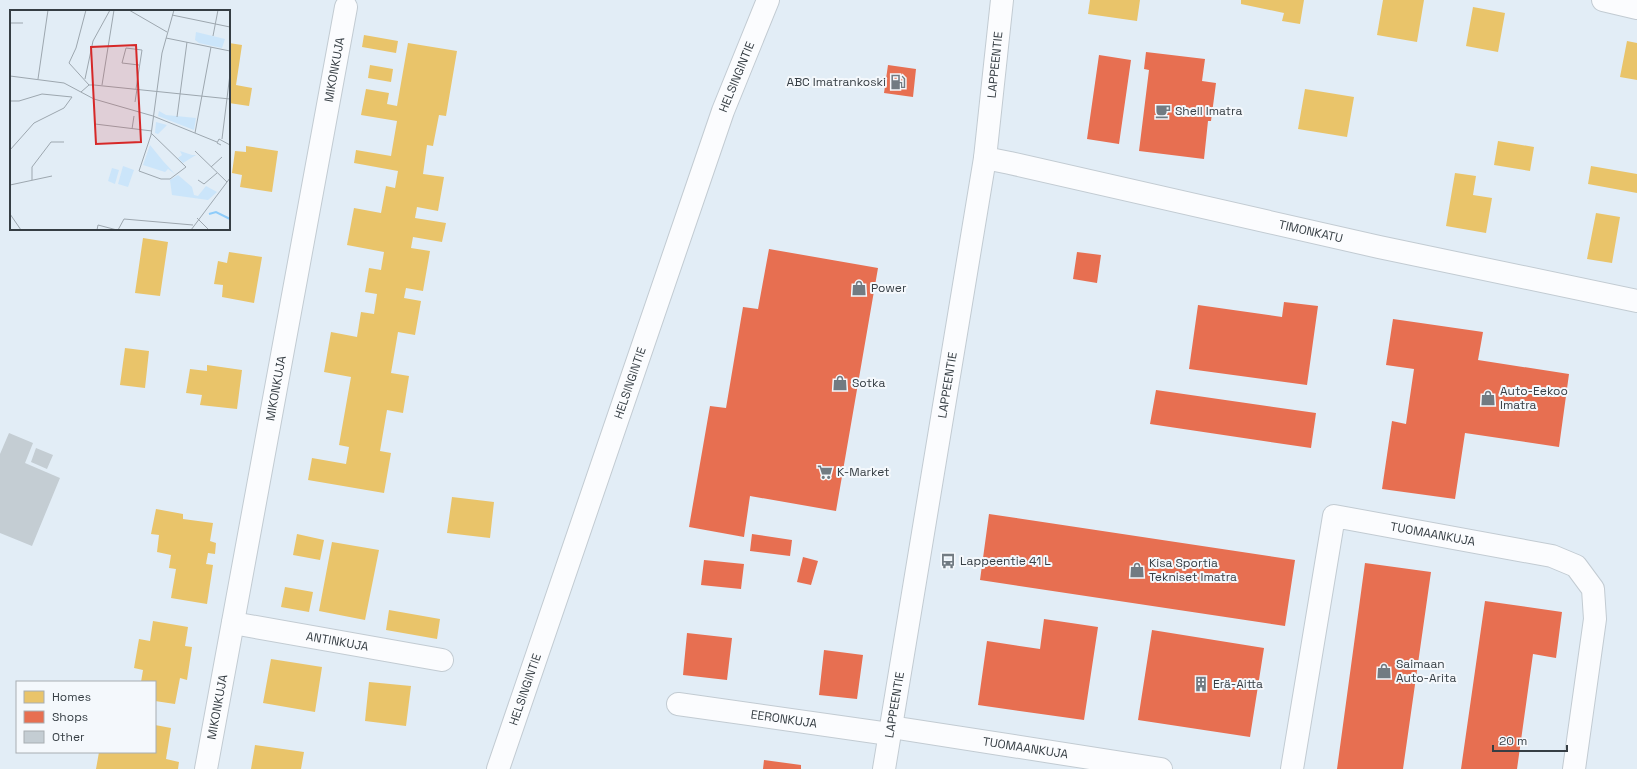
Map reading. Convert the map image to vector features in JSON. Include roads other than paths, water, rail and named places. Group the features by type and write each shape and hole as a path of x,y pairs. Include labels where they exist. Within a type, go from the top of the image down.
{"street":[{"name":"HELSINGINTIE","path":"498,769 723,111 768,0"},
{"name":"LAPPEENTIE","path":"884,769 985,158 1002,0"},
{"path":"1603,0 1637,8"},
{"name":"MIKONKUJA","path":"206,769 346,8"},
{"name":"TIMONKATU","path":"985,158 1379,247 1637,301"},
{"name":"TUOMAANKUJA","path":"1292,769 1334,516 1552,556 1576,566 1593,589 1595,619 1574,769"},
{"name":"ANTINKUJA","path":"233,623 442,660"},
{"name":"EERONKUJA","path":"678,704 890,730"},
{"name":"TUOMAANKUJA","path":"890,730 1161,769"}],"place":[{"name":"ABC Imatrankoski","path":"898,82"},
{"name":"Shell Imatra","path":"1163,111"},
{"name":"Power","path":"859,288"},
{"name":"Sotka","path":"840,383"},
{"name":"Auto-Eekoo Imatra","path":"1488,398"},
{"name":"K-Market","path":"825,472"},
{"name":"Lappeentie 41 L","path":"948,561"},
{"name":"Kisa Sportia Tekniset Imatra","path":"1137,570"},
{"name":"Saimaan Auto-Arita","path":"1384,671"},
{"name":"Erä-Aitta","path":"1201,684"}]}
